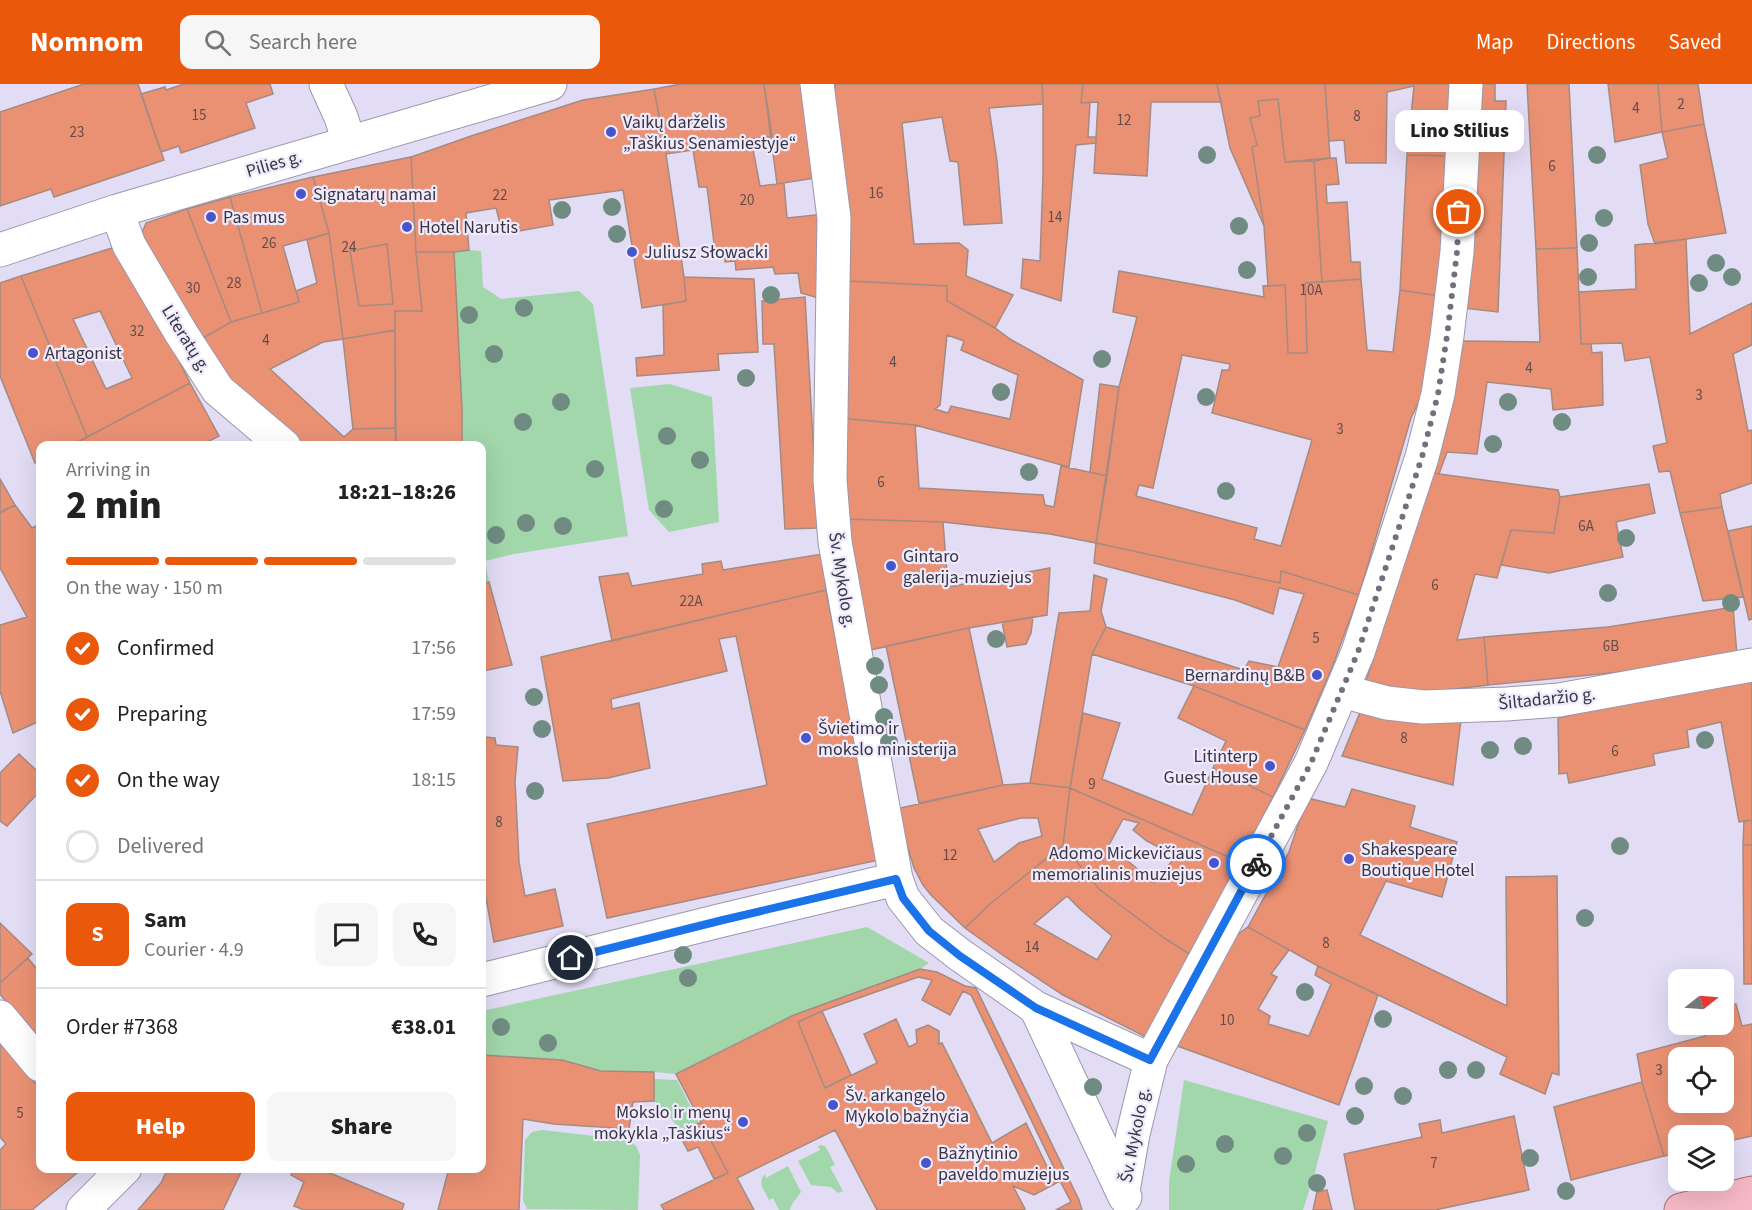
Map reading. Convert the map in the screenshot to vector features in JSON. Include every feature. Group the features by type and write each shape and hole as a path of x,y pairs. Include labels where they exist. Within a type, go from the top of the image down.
{"main road":[{"path":"1681,1210 1752,1193"}],"street":[{"path":"326,84 349,142"},
{"name":"Pilies g.","path":"0,250 117,211 550,84"},
{"name":"Šv. Mykolo g.","path":"817,84 834,218 830,480 835,542 896,879 903,898 929,931 960,956 1036,1008 1150,1060 1133,1134 1126,1201"},
{"path":"1150,1060 1311,763 1358,652 1422,457 1438,394 1457,252 1466,84"},
{"name":"Literatų g.","path":"117,211 129,245 218,390 278,441"},
{"name":"Šiltadaržio g.","path":"1342,691 1387,703 1423,707 1508,704 1559,700 1752,665"},
{"path":"486,979 896,879"},
{"name":"Šv. Mykolo g.","path":"1036,1008 1126,1201"},
{"path":"0,1017 36,1060"},
{"path":"82,1210 120,1173"}],"green space":[{"path":"481,251 483,287 501,299 579,291 593,304 628,536 514,554 486,561 486,441 462,441 454,252"},
{"path":"670,384 712,397 719,522 669,532 649,510 630,388"},
{"path":"486,566 489,582 486,583"},
{"path":"867,927 929,963 920,969 794,1015 676,1074 601,1071 562,1060 486,1055 486,1010"},
{"path":"654,1079 677,1080 699,1123 681,1131 654,1101"},
{"path":"1184,1080 1328,1121 1303,1210 1169,1210 1169,1182"},
{"path":"542,1130 629,1140 636,1146 640,1155 638,1210 527,1209 523,1200 525,1140 532,1132"},
{"path":"818,1146 826,1147 835,1165 830,1167 843,1191 838,1193 831,1187 811,1185 798,1161 820,1150"},
{"path":"788,1166 801,1192 790,1210 779,1210 773,1198 769,1200 762,1187 762,1180 765,1174 766,1178"}],"building":[{"path":"84,84 138,84 164,160 54,197 51,189 0,206 0,112"},
{"path":"184,84 270,84 273,94 246,103 255,128 181,153 179,146 161,152 141,94"},
{"path":"681,84 764,84 772,136 751,139 760,186 784,183 787,218 825,214 822,299 801,293 798,273 775,274 773,267 736,270 735,261 725,262 725,250 715,251 707,187 699,187 693,150 666,154 654,89"},
{"path":"764,84 808,84 821,177 777,184"},
{"path":"835,84 1042,84 1043,104 989,108 997,161 1002,223 964,225 958,162 950,161 942,117 902,123 914,244 959,243 968,250 966,276 1013,295 995,328 947,301 947,286 848,281 831,89 835,88"},
{"path":"1042,84 1083,84 1081,103 1090,102 1088,137 1096,137 1096,143 1076,145 1061,301 1021,288 1023,259 1040,261 1043,175"},
{"path":"1083,84 1217,84 1221,102 1151,102 1147,176 1094,173 1098,102 1081,103"},
{"path":"1217,84 1325,84 1330,158 1285,162 1278,99 1258,101 1260,116 1250,118 1257,145 1252,147 1264,226 1230,148"},
{"path":"1325,84 1458,84 1452,156 1407,155 1414,86 1387,92 1386,163 1346,163 1344,140 1329,141"},
{"path":"1475,84 1495,84 1495,101 1506,101 1498,312 1464,308"},
{"path":"1527,84 1569,84 1577,248 1536,249"},
{"path":"1608,84 1658,84 1662,132 1615,142"},
{"path":"1658,84 1698,84 1704,124 1662,132"},
{"path":"654,89 666,154 686,301 642,308 623,190 549,200 553,225 503,234 496,208 466,213 469,250 416,252 411,157 583,100"},
{"path":"1278,99 1285,162 1314,161 1322,282 1305,283 1307,353 1288,353 1285,285 1268,286 1264,226 1252,147 1257,145 1250,118 1260,116 1258,101"},
{"path":"1704,124 1726,233 1655,244 1648,224 1640,165 1668,158 1662,132"},
{"path":"1407,155 1452,156 1439,296 1400,290"},
{"path":"411,157 422,311 395,311 395,330 343,339 329,233 313,177","holes":["387,244 393,304 359,306 350,251"]},
{"path":"1336,158 1339,184 1326,185 1327,203 1347,202 1351,262 1360,262 1361,279 1322,282 1314,161"},
{"path":"313,177 329,233 283,246 299,302 262,313 230,197"},
{"path":"230,197 262,313 231,322 187,209"},
{"path":"187,209 231,322 196,342 142,233 146,223"},
{"path":"329,233 343,339 323,342 270,369 344,437 353,429 395,428 396,441 293,441 239,396 196,342 231,322 299,302 296,291 317,283 307,240"},
{"path":"1686,239 1690,334 1752,303 1752,345 1733,354 1748,431 1752,430 1752,483 1720,494 1722,507 1680,513 1670,471 1659,472 1653,446 1667,443 1650,357 1625,361 1622,343 1581,344 1579,292 1636,289 1635,245"},
{"path":"387,244 393,304 359,306 350,251"},
{"path":"122,245 190,383 87,437 21,276","holes":["100,311 132,378 106,389 73,319"]},
{"path":"1577,248 1581,344 1591,344 1592,353 1602,352 1603,405 1553,410 1551,389 1487,382 1477,454 1447,452 1439,474 1432,473 1443,442 1461,341 1540,342 1536,249"},
{"path":"416,252 454,252 462,441 396,441 395,311 422,311"},
{"path":"1119,271 1264,297 1263,286 1285,285 1288,353 1307,353 1305,283 1361,279 1367,350 1393,352 1400,290 1439,296 1429,380 1411,418 1359,595 1281,571 1280,583 1096,543 1119,387 1137,317 1113,312","holes":["1182,355 1230,364 1229,370 1222,370 1212,413 1312,440 1281,546 1254,539 1257,528 1136,496 1139,485 1153,488"]},
{"path":"21,276 87,437 79,441 36,441 35,463 0,376 0,283"},
{"path":"684,277 754,279 758,352 718,354 719,370 637,376 636,358 664,355 663,305 686,301"},
{"path":"848,281 947,286 947,301 1083,380 1069,467 915,425 838,418","holes":["947,335 964,341 961,350 1018,375 1010,419 951,406 948,413 935,409 940,405"]},
{"path":"805,297 818,528 785,529 774,344 763,344 762,301"},
{"path":"395,330 395,428 353,429 343,339"},
{"path":"190,383 219,436 210,441 80,441"},
{"path":"1100,384 1119,387 1107,476 1090,472"},
{"path":"838,418 915,425 919,488 1043,495 1045,505 1054,507 1061,466 1107,476 1096,543 1050,534 943,522 845,519"},
{"path":"1432,473 1558,490 1560,497 1554,533 1511,530 1497,578 1475,574 1457,640 1484,637 1488,685 1420,693 1366,681"},
{"path":"0,479 15,505 0,513"},
{"path":"1649,484 1655,513 1616,522 1623,557 1549,573 1501,565 1511,530 1554,533 1560,497"},
{"path":"15,505 32,528 36,526 36,723 13,733 0,691 0,625 27,617 0,568 0,512"},
{"path":"1722,507 1743,597 1703,601 1680,513"},
{"path":"845,519 943,522 948,587 1050,568 1047,615 969,628 866,651"},
{"path":"1752,526 1752,619 1749,620 1728,531"},
{"path":"1096,543 1280,583 1281,571 1359,595 1331,670 1305,730 1194,686 1092,654 1106,627 1244,670 1249,661 1278,667 1304,594 1279,588 1273,614 1235,600 1094,563"},
{"path":"822,554 826,590 612,641 599,577 628,573 632,586 703,574 702,564 721,561 723,570"},
{"path":"1094,575 1107,579 1101,611 1106,627 1092,654 1070,788 1030,783 1059,613 1090,611"},
{"path":"489,582 512,665 486,670 486,583"},
{"name":"Švietimo ir mokslo ministerija","path":"826,590 879,860 607,918 587,824 767,785 736,636 719,639 727,671 611,699 612,709 639,703 650,768 608,778 563,781 541,657"},
{"path":"1733,607 1737,655 1640,670 1488,685 1484,637 1608,627"},
{"path":"1033,617 1031,633 1026,644 1007,647 1002,622"},
{"path":"969,628 1003,785 919,803 886,646"},
{"path":"1752,678 1752,820 1739,822 1721,722 1687,730 1689,747 1653,754 1655,765 1569,783 1567,773 1559,774 1558,718 1640,699"},
{"path":"1194,686 1305,730 1273,797 1213,768 1226,741 1178,718"},
{"path":"1361,710 1461,720 1453,785 1342,756"},
{"path":"1083,713 1120,723 1102,779 1192,815 1213,768 1273,797 1240,862 1070,788"},
{"path":"486,737 495,738 496,745 518,747 515,781 519,862 525,896 555,889 563,926 494,942 486,898"},
{"path":"19,754 36,770 36,795 7,826 0,821 0,773"},
{"path":"1030,783 1070,788 1063,845 990,904 965,928 923,885 914,868 896,809 1003,785","holes":["1021,818 1038,818 1042,836 1019,843 994,862 978,829"]},
{"path":"1070,788 1240,862 1191,955 1164,938 1099,889 1063,845","holes":["1123,819 1139,823 1133,830 1147,841 1176,856 1154,883 1109,845"]},
{"path":"1352,789 1415,806 1410,827 1457,842 1442,897 1386,881 1360,935 1507,1006 1506,877 1557,876 1559,1075 1552,1073 1545,1094 1500,1074 1507,1057 1318,966 1248,927 1289,852 1307,798 1345,807"},
{"path":"1752,820 1752,845 1743,845 1744,821"},
{"path":"1063,845 1099,889 1164,938 1191,955 1146,1037 1063,995 965,928 990,904","holes":["1067,896 1112,936 1097,960 1034,924"]},
{"path":"1743,845 1752,845 1752,984 1744,984"},
{"path":"0,923 32,954 0,983"},
{"path":"1248,927 1289,950 1271,974 1277,977 1258,1009 1270,1016 1268,1024 1309,1036 1331,984 1315,975 1318,966 1378,995 1339,1105 1172,1044 1226,943"},
{"path":"28,958 36,968 36,1038 0,994 0,983"},
{"name":"Šv. arkangelo Mykolo bažnyčia","path":"920,969 937,972 965,986 976,988 1082,1210 1056,1210 1071,1202 1060,1181 1034,1195 1013,1186 1025,1209 1023,1210 877,1210 835,1130 737,1178 754,1210 664,1210 661,1205 728,1173 676,1074 794,1015","holes":["918,977 932,980 922,1000 950,1015 963,991 971,995 1059,1178 1054,1181 1026,1123 992,1143 942,1043 939,1044 939,1031 928,1025 916,1030 917,1043 909,1047 896,1019 864,1034 877,1063 825,1088 798,1022 822,1011"]},
{"path":"1734,1004 1736,1004 1742,1026 1752,1024 1752,1136 1734,1140 1734,1125 1668,1125 1668,1155 1664,1156 1642,1082 1637,1054 1705,1036 1734,1035"},
{"path":"822,1011 851,1075 825,1088 798,1022"},
{"path":"0,1040 36,1084 36,1173 77,1173 32,1210 0,1210 0,1150 6,1144 0,1137"},
{"path":"486,1055 562,1060 601,1071 654,1072 654,1101 633,1102 629,1129 554,1124 523,1119 519,1210 438,1210 448,1173 486,1173"},
{"path":"1642,1082 1664,1156 1571,1180 1554,1107"},
{"path":"1514,1116 1529,1190 1435,1210 1355,1210 1344,1154 1422,1137 1419,1124 1440,1120 1442,1133"},
{"path":"701,1122 728,1173 714,1179 698,1147 688,1151 679,1134"},
{"path":"166,1173 241,1173 223,1210 138,1210 161,1183"},
{"path":"292,1173 330,1173 404,1204 402,1210 304,1210 294,1206 304,1182 291,1175"},
{"path":"1327,1190 1332,1210 1313,1210 1317,1192"}],"way so far":[{"path":"1256,864 1311,763 1358,652 1422,457 1438,394 1447,336 1457,252 1459,212"}],"place":[{"name":"Vaikų darželis „Taškius Senamiestyje“","path":"611,132"},
{"name":"Signatarų namai","path":"301,194"},
{"name":"Lino Stilius","path":"1459,212"},
{"name":"Pas mus","path":"211,217"},
{"name":"Hotel Narutis","path":"407,227"},
{"name":"Juliusz Słowacki","path":"632,252"},
{"name":"Artagonist","path":"33,353"},
{"name":"Gintaro galerija-muziejus","path":"891,566"},
{"name":"Bernardinų B&B","path":"1317,675"},
{"name":"Švietimo ir mokslo ministerija","path":"806,738"},
{"name":"Litinterp Guest House","path":"1270,766"},
{"name":"Shakespeare Boutique Hotel","path":"1349,859"},
{"name":"Adomo Mickevičiaus memorialinis muziejus","path":"1214,863"},
{"name":"Šv. arkangelo Mykolo bažnyčia","path":"833,1105"},
{"name":"Mokslo ir menų mokykla „Taškius“","path":"743,1122"},
{"name":"Bažnytinio paveldo muziejus","path":"926,1163"}],"route":[{"path":"571,958 896,879 903,898 929,931 960,956 1036,1008 1150,1060 1256,864"}]}
